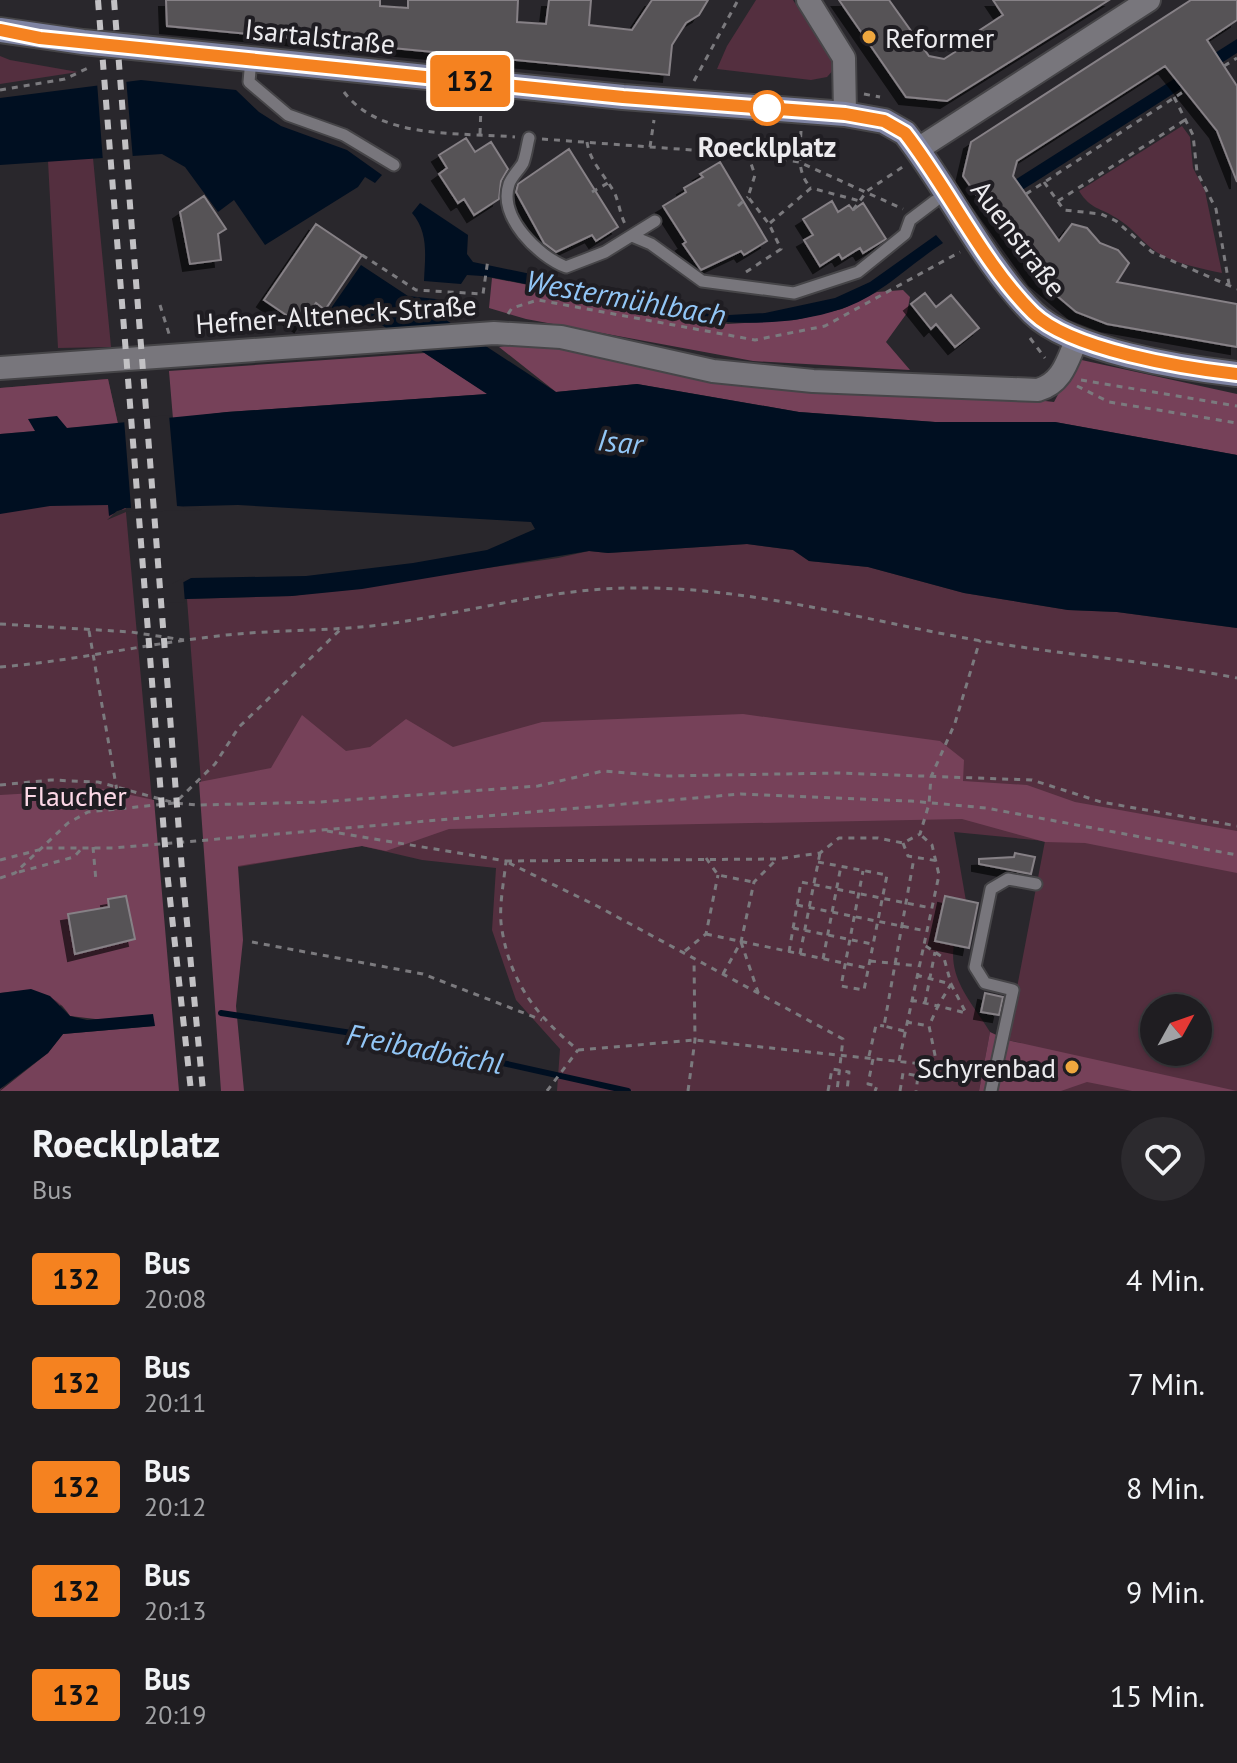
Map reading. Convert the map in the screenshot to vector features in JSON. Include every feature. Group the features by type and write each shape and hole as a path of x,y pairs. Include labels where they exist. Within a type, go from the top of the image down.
{"main road":[{"name":"Isartalstraße","path":"0,30 40,38 623,97 873,118"},
{"name":"Auenstraße","path":"873,118 896,127 913,156 1034,314 1076,341 1237,374"}],"street":[{"path":"808,0 844,58 845,114"},
{"path":"913,156 1149,0"},
{"name":"Hefner-Alteneck-Straße","path":"0,368 388,343 486,333 561,337 671,364 813,381 1038,390 1051,386 1061,375"},
{"path":"1061,375 1076,341"}],"lane":[{"path":"251,59 249,82 288,115 344,135 394,165"},
{"path":"529,138 523,162 509,183 506,202 529,240 549,260 566,267 605,252 655,221"},
{"path":"632,236 651,244 702,281 794,293 858,272 905,234 910,220 935,201"},
{"path":"991,1091 1013,990 985,983 975,967 981,926 991,889 1008,879 1036,884"}],"path":[{"path":"692,84 738,0"},
{"path":"1224,66 1237,58"},
{"path":"0,90 65,79 88,68"},
{"path":"1026,194 1186,90"},
{"path":"344,92 356,109 378,121 480,134 747,154 799,162 907,210 935,201"},
{"path":"1174,97 1193,135 1197,172 1209,191 1223,234 1229,284"},
{"path":"480,134 482,104"},
{"path":"650,147 655,116"},
{"path":"1058,201 1185,120"},
{"path":"801,128 799,162 804,181 811,188 860,201"},
{"path":"587,142 589,154 608,183 632,236"},
{"path":"738,206 748,197 755,175 747,154"},
{"path":"853,210 867,191 913,156"},
{"path":"1044,182 1064,210 1101,214 1116,221 1152,252 1237,289"},
{"path":"592,192 608,183"},
{"path":"769,224 811,188"},
{"path":"725,286 781,249 769,224 748,197"},
{"path":"486,333 512,308 538,300 755,340 825,326 966,248"},
{"path":"362,255 416,290 483,294 488,259"},
{"path":"160,305 177,356"},
{"path":"1061,375 1115,388 1237,406"},
{"path":"1061,375 1109,402 1237,423"},
{"path":"0,667 188,640 384,625 603,589 663,588 766,597 980,640 1172,665 1237,678"},
{"path":"0,624 188,640"},
{"path":"175,803 221,757 239,727 343,627"},
{"path":"88,630 119,786 120,808"},
{"path":"321,830 506,861 777,859 820,853 839,838 878,838 903,843 920,834 929,804 931,777 955,723 980,640"},
{"path":"15,873 77,817 120,808 149,808 175,803 320,802 538,786 603,771 666,776 838,773 1032,780 1101,802 1237,826"},
{"path":"0,785 51,780 119,786 175,803"},
{"path":"0,860 46,848 321,830 741,794 986,808 1237,855"},
{"path":"899,1061 939,875 932,845 920,834"},
{"path":"903,843 908,856 938,861"},
{"path":"0,878 74,857 85,846"},
{"path":"93,847 96,881"},
{"path":"800,954 820,853"},
{"path":"706,858 718,875 754,882"},
{"path":"884,1026 914,858"},
{"path":"723,974 741,942 754,882 777,859"},
{"path":"506,861 684,952 759,996 843,1039 837,1091"},
{"path":"506,861 501,929 524,996 542,1020 578,1050"},
{"path":"818,862 887,875 864,990 841,986 863,871"},
{"path":"823,959 841,866"},
{"path":"684,952 706,934 718,875"},
{"path":"789,952 801,882 931,908"},
{"path":"797,905 926,931"},
{"path":"793,928 873,944"},
{"path":"706,934 868,968"},
{"path":"252,942 423,974 542,1020"},
{"path":"741,942 759,996"},
{"path":"911,1000 966,1013 951,984 944,958 923,944"},
{"path":"925,1003 935,952"},
{"path":"688,1090 695,1040 694,958"},
{"path":"870,961 918,966"},
{"path":"916,975 951,984"},
{"path":"937,1065 929,1026 951,984"},
{"path":"906,1022 929,1026"},
{"path":"875,1091 877,1086 868,1084 876,1025 904,1031"},
{"path":"549,1089 578,1050 695,1040 995,1073"},
{"path":"828,1091 832,1069 849,1072 847,1088 830,1083"},
{"path":"900,1091 903,1073 918,1076 916,1091"}],"green space":[{"path":"756,0 793,0 836,67 827,77 811,80 717,69 727,46"},
{"path":"0,56 10,60 78,72 0,84"},
{"path":"1182,126 1190,137 1193,168 1205,191 1222,273 1166,258 1123,222 1092,205 1079,191"},
{"path":"93,158 111,347 58,348 48,161"},
{"path":"492,278 728,324 795,320 842,309 877,292 903,290 910,297 907,313 886,342 910,370 753,361 526,319 489,308"},
{"path":"521,343 1054,402 1077,359 1237,394 1237,455 1055,422 935,422 799,412 637,384 556,392 499,347"},
{"path":"425,353 488,394 227,412 173,419 169,371"},
{"name":"Flaucher","path":"108,379 118,424 158,867 0,1091 0,388"},
{"path":"108,379 118,424 67,428 29,419 36,431 0,434 0,388"},
{"path":"747,544 793,550 809,561 868,567 964,593 1068,610 1117,612 1237,628 1237,1091 1009,1091 1021,1043 1007,1040 1045,841 954,832 966,901 945,897 936,941 954,945 958,980 990,1032 979,1091 557,1091 560,1049 516,1000 492,930 496,868 422,860 362,846 238,867 201,782 187,599 292,596 589,551 608,553"},
{"path":"743,714 940,741 964,760 963,781 1027,785 1075,802 1237,831 1237,873 1085,843 1045,842 962,819 449,829 386,851 362,846 238,866 243,940 236,1006 244,1091 221,1091 199,782 271,768 302,715 346,751 370,747 406,719 453,747 542,722"},
{"path":"103,789 154,800 179,1091 0,1091 48,1053 63,1034 154,1026 70,1016 56,1001 39,993 0,993 0,795"},
{"name":"Schyrenbad","path":"990,1032 1007,1040 1237,1091 1132,1091 1087,1082 1061,1091 979,1091"}],"water":[{"path":"1237,39 1237,53 1035,182 1022,190 1015,180"},
{"path":"141,80 236,90 259,112 281,126 347,150 382,175 375,183 365,177 358,187 265,245 234,200 218,212 185,167 162,154 0,165 0,98"},
{"name":"Westermühlbach","path":"420,203 468,235 467,254 473,262 729,315 765,313 835,298 870,282 936,235 943,243 881,289 841,309 796,320 752,323 706,320 661,314 482,276 467,275 461,284 424,281 424,237 412,213"},
{"name":"Isar","path":"361,265 408,296 445,300 443,318 556,392 637,384 799,412 935,422 1055,422 1237,455 1237,628 1117,612 1068,610 964,593 868,567 809,561 793,550 747,544 608,553 589,551 362,589 292,596 151,600 191,578 306,576 413,563 487,550 535,529 531,522 238,505 125,508 109,516 108,505 50,506 0,514 0,434 35,431 28,419 57,416 67,428 227,412 487,394 377,322 342,320 329,311"},
{"path":"31,989 50,996 70,1016 87,1020 153,1014 155,1026 63,1034 48,1053 0,1089 0,993"}],"pier":[{"path":"126,78 133,160 103,162 97,82"},
{"path":"169,415 177,506 202,510 126,512 107,520 117,511 131,508 124,419"},
{"path":"183,578 185,603 147,602 148,597"}],"building":[{"path":"166,0 380,0 380,6 408,8 408,0 518,0 517,22 546,24 549,0 591,0 589,25 632,30 652,0 708,0 699,15 686,23 672,45 669,75 167,26"},
{"path":"839,0 889,0 929,56 944,59 983,34 980,30 1003,15 993,0 1109,0 947,101 906,97"},
{"path":"1191,0 1237,0 1237,20 1207,40 1237,86 1237,182 1217,131 1165,66 1017,161 1013,176 1059,241 1072,224 1087,228 1100,243 1118,250 1129,263 1117,282 1237,304 1237,347 1107,324 1076,312 1036,278 963,176 971,142"},
{"path":"466,138 475,152 491,142 508,169 501,181 499,199 474,215 464,199 458,203 439,174 447,168 439,155"},
{"path":"569,149 618,227 596,241 592,235 556,252 544,243 516,192 518,184"},
{"path":"720,162 767,241 744,255 741,251 701,270 663,206 686,192 684,188"},
{"path":"204,196 226,229 218,234 221,260 190,264 180,212"},
{"path":"832,201 838,212 849,205 853,210 863,203 886,239 863,253 860,248 842,259 839,254 820,266 804,240 813,235 803,219"},
{"path":"316,224 362,255 325,310 316,303 301,325 264,300"},
{"path":"925,293 936,307 951,295 979,328 955,347 936,324 931,329 911,304"},
{"path":"1015,853 1035,857 1031,874 979,864 979,859 1014,857"},
{"path":"126,896 135,939 75,954 68,914 109,907 108,899"},
{"path":"945,896 978,903 969,948 935,941"},
{"path":"985,993 1003,997 999,1015 981,1012"}],"waterway":[{"name":"Freibadbächl","path":"221,1013 404,1041 628,1091"}],"railway":[{"path":"98,0 167,871 191,1091"},
{"path":"114,0 182,870 203,1091"}],"bus line":[{"name":"132","path":"0,30 40,38 623,97 845,114 884,121 905,133 1009,283 1034,314 1056,330 1076,341 1115,351 1237,374"}],"place":[{"name":"Reformer","path":"869,37"},
{"name":"Roecklplatz","path":"767,108"},
{"name":"Schyrenbad","path":"1072,1067"}]}
